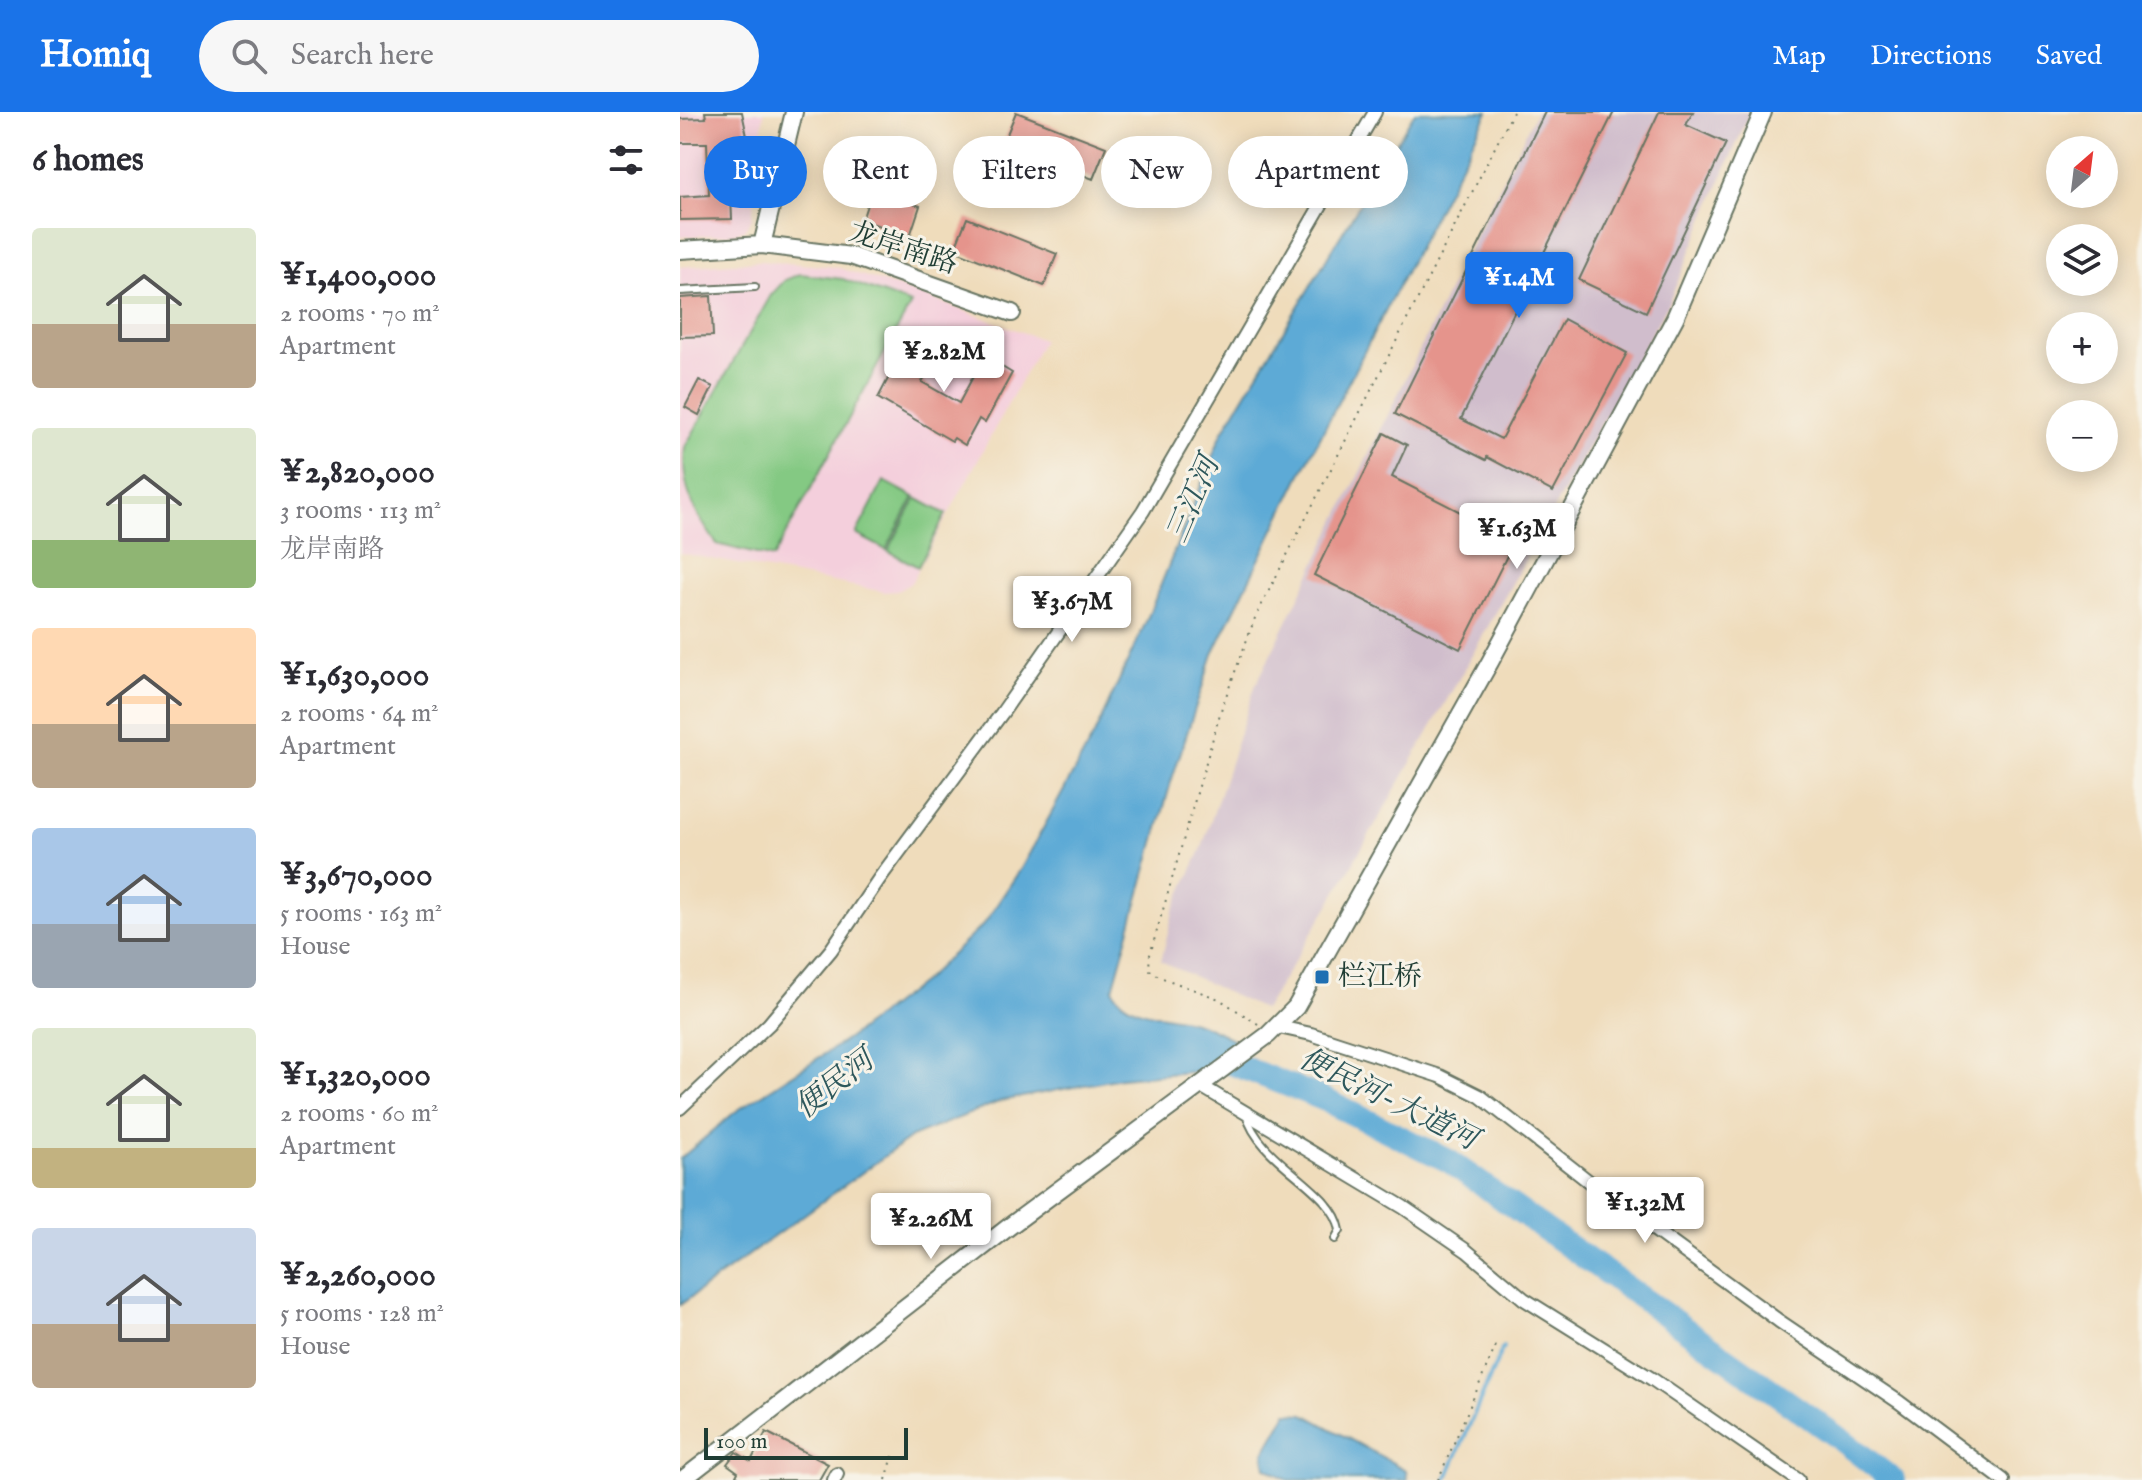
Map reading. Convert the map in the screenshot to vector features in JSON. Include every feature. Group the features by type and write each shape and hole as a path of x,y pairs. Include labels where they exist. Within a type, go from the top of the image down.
{"street":[{"path":"762,245 794,112"},
{"path":"680,1108 769,1024 831,950 1143,511 1375,112"},
{"path":"682,1480 1142,1126 1205,1084 1273,1031 1296,1007 1475,689 1660,346 1681,305 1763,112"},
{"name":"龙岸南路","path":"680,250 762,245 851,256 1012,313"},
{"path":"1273,1031 1311,1034 1440,1076 1480,1096 1601,1191 1779,1321 1899,1402 2003,1480"},
{"path":"1205,1084 1246,1114 1403,1207 1467,1251 1524,1299 1652,1379 1798,1480"}],"lane":[{"path":"680,291 755,287"},
{"path":"1246,1114 1249,1126 1260,1141 1334,1213 1340,1230 1335,1239"}],"path":[{"path":"1273,1031 1236,1007 1160,977 1150,970 1149,958 1222,707 1255,618 1513,112"},
{"path":"1438,1480 1498,1341"},
{"path":"886,1480 893,1456"}],"shaded area":[{"path":"680,112 764,112 761,136 704,136 704,208 753,208 752,218 744,230 731,234 680,237"},
{"path":"1536,112 1750,112 1669,302 1456,684 1329,905 1264,1010 1161,961 1173,912 1202,848 1255,687"},
{"path":"759,261 836,267 1043,340 911,583 900,590 885,592 680,553 680,267"}],"green space":[{"path":"800,274 843,279 911,304 773,558 717,544 702,522 687,487 685,447 771,295 785,280"},
{"path":"884,481 914,497 886,550 856,534"},
{"path":"916,498 946,514 918,567 888,551"}],"water":[{"name":"便民河","path":"1415,112 1488,112 1300,476 1213,654 1171,782 1113,989 1127,1005 1137,1010 1184,1019 1253,1048 1217,1074 1191,1072 1121,1078 1001,1101 911,1137 680,1305 680,1159 735,1112 849,1038 925,980 984,924 1022,867 1094,735 1145,624 1222,433 1357,208 1408,208 1408,136 1401,136"},
{"path":"1287,1413 1304,1414 1406,1470 1407,1480 1288,1480 1266,1468 1264,1453"}],"building":[{"path":"705,112 742,112 747,136 704,136 704,143 680,143 680,119 706,118"},
{"path":"1016,112 1078,136 1006,136"},
{"path":"1545,112 1614,112 1461,419 1501,439 1564,319 1627,353 1553,492 1395,414"},
{"path":"1659,112 1693,112 1686,125 1726,143 1646,312 1579,280"},
{"path":"1085,139 1101,145 1101,159 1093,179 1085,176"},
{"path":"704,195 704,208 732,208 732,219 680,220 680,197"},
{"path":"866,208 919,208 910,236 862,220"},
{"path":"967,218 1057,254 1044,286 954,250"},
{"path":"711,296 713,336 680,337 680,298"},
{"path":"907,342 936,356 922,382 959,403 975,373 970,370 979,353 1012,373 985,423 979,419 965,445 954,438 952,441 878,398"},
{"path":"699,380 713,387 699,415 685,407"},
{"path":"1384,433 1407,445 1392,477 1515,540 1460,649 1314,575"},
{"path":"766,1432 828,1464 819,1480 743,1480 736,1476 738,1472 727,1464 736,1452 751,1461"}],"waterway":[{"name":"便民河-大道河","path":"1207,1058 1231,1063 1321,1098 1449,1161 1893,1480"},
{"path":"1446,1480 1503,1347"}],"place":[{"name":"栏江桥","path":"1322,977"}],"water label":[{"name":"三江河","path":"1194,500"}]}
